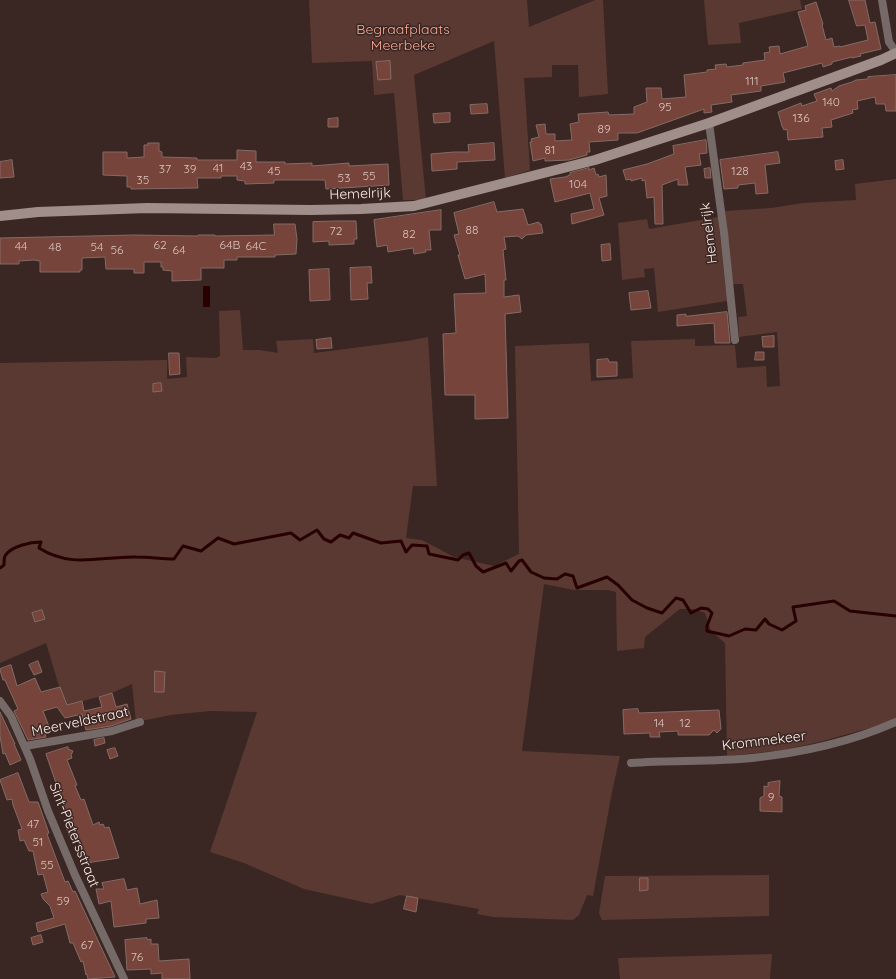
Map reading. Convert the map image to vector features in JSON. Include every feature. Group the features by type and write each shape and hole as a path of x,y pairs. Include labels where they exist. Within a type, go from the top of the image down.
{"street":[{"path":"882,0 889,42 896,52"},
{"name":"Hemelrijk","path":"0,216 38,212 147,208 311,210 414,206 595,160 710,123 881,60 896,52"},
{"name":"Hemelrijk","path":"710,123 724,233 735,340"},
{"name":"Sint-Pietersstraat","path":"0,701 11,716 75,875 124,979"},
{"name":"Meerveldstraat","path":"24,746 112,731 140,722"},
{"name":"Krommekeer","path":"631,764 751,758 803,751 873,732 896,722"}],"green space":[{"name":"Begraafplaats Meerbeke","path":"309,0 527,0 529,27 595,0 603,0 608,94 579,97 578,65 552,65 552,77 524,78 530,170 505,178 494,41 414,75 426,200 403,200 394,93 374,95 372,61 312,63"},
{"path":"704,0 800,0 802,9 739,23 741,43 708,45"},
{"path":"896,179 896,718 880,725 785,750 727,756 725,643 711,631 705,613 695,609 680,609 645,637 644,648 617,651 616,592 607,590 574,590 544,584 522,751 620,756 593,896 587,895 579,915 573,920 493,917 477,914 479,909 400,895 372,904 304,889 244,863 210,852 257,712 210,711 171,715 136,722 132,684 112,693 65,706 46,643 0,663 0,363 167,360 167,379 187,377 186,357 216,358 220,356 219,311 240,310 243,350 260,350 278,353 276,341 313,339 314,353 428,337 437,486 413,486 406,538 422,540 454,557 494,566 519,554 515,346 589,343 591,381 633,378 631,341 695,339 695,346 735,345 737,368 766,366 767,387 780,386 777,332 739,337 738,317 747,316 743,284 733,284 725,211 771,208 803,203 856,200 855,184"},
{"path":"718,217 727,301 658,312 654,268 644,269 645,277 622,280 618,223 647,219 649,229"},
{"path":"769,875 769,916 602,920 599,913 605,876"},
{"path":"772,954 770,979 620,979 618,958"}],"shaded area":[{"path":"203,286 210,286 210,307 203,307"}],"building":[{"path":"849,0 865,0 870,23 875,22 881,49 860,54 861,56 832,62 832,64 823,67 822,63 783,73 785,82 761,86 761,91 731,95 732,102 711,105 712,112 704,113 704,109 637,133 618,133 618,140 589,142 590,152 587,152 587,155 569,160 545,161 545,158 533,161 530,142 532,142 531,139 539,137 536,125 545,124 546,134 555,134 555,141 572,140 570,124 579,122 578,114 608,112 609,115 634,114 634,107 647,102 646,88 661,88 662,99 686,97 684,75 707,72 707,70 716,69 715,65 726,64 727,67 765,60 764,53 770,52 769,47 779,46 780,54 808,46 798,12 806,10 805,6 816,2 826,40 832,38 834,47 840,47 868,40 865,25 857,26"},
{"path":"390,61 391,79 378,80 376,62"},
{"path":"896,75 896,111 886,111 885,104 876,104 875,97 857,101 858,109 852,110 853,113 831,120 832,127 822,128 823,137 788,140 787,129 784,130 778,112 801,103 802,106 817,101 814,94 831,88 832,91 839,86 856,80 868,79 868,77"},
{"path":"487,104 488,113 471,114 470,105"},
{"path":"450,113 450,122 434,123 433,114"},
{"path":"338,118 338,127 328,127 328,119"},
{"path":"706,140 707,153 699,154 701,165 685,167 688,185 678,185 678,179 662,185 663,224 655,224 654,197 647,198 645,180 642,181 642,178 631,181 631,179 626,180 623,170 647,164 674,154 673,146"},
{"path":"148,143 159,143 159,151 162,152 162,157 197,158 197,160 237,160 237,150 256,151 256,162 285,162 285,164 312,163 312,166 349,163 349,166 388,164 389,185 326,189 325,180 274,180 274,183 245,184 245,181 237,180 237,176 221,176 221,178 197,178 198,188 131,189 131,187 127,187 127,176 103,175 103,152 127,152 127,158 144,157 144,145 148,145"},
{"path":"494,143 495,160 457,162 457,169 432,171 431,154 469,152 468,145"},
{"path":"778,152 780,163 765,165 768,193 756,194 755,183 738,185 738,188 724,189 720,160"},
{"path":"12,160 14,177 0,178 0,162"},
{"path":"843,160 844,169 836,170 835,161"},
{"path":"589,168 589,170 594,168 596,175 598,174 599,177 606,175 607,196 599,198 604,215 572,224 571,214 594,209 590,193 555,202 550,179 565,177 570,175 570,173"},
{"path":"710,168 711,178 705,178 704,169"},
{"path":"494,202 497,212 523,209 528,225 539,222 543,233 526,235 522,239 518,236 504,237 506,249 503,250 506,280 504,280 504,297 519,295 521,312 505,314 508,418 475,419 475,395 445,395 443,334 456,333 454,294 486,293 485,274 465,279 454,235 459,234 454,213"},
{"path":"441,210 441,230 429,230 431,250 425,250 426,252 414,254 413,248 388,252 387,245 377,247 374,220"},
{"path":"356,221 357,239 354,239 354,244 329,245 329,241 313,242 313,222"},
{"path":"274,224 295,224 297,239 296,254 275,255 275,257 237,257 237,260 224,260 224,268 201,268 201,280 172,281 172,271 163,270 163,267 161,267 161,262 144,262 144,273 134,273 134,269 106,269 105,257 82,258 82,270 80,270 80,272 40,272 40,261 34,260 19,261 19,264 0,264 0,238 134,235 274,235"},
{"path":"610,244 611,260 602,261 601,245"},
{"path":"371,267 372,283 367,283 368,299 351,300 350,268"},
{"path":"329,269 330,300 310,301 309,270"},
{"path":"648,291 651,308 631,310 629,293"},
{"path":"727,312 730,343 715,343 714,323 677,326 677,315 686,314 686,316"},
{"path":"774,336 774,347 763,347 762,337"},
{"path":"331,338 332,348 317,349 316,340"},
{"path":"756,352 764,352 764,360 755,360"},
{"path":"169,353 179,353 180,374 170,375"},
{"path":"608,359 609,362 617,362 617,376 597,377 597,360"},
{"path":"161,383 162,391 153,392 153,384"},
{"path":"42,610 45,619 35,622 32,613"},
{"path":"38,661 42,672 34,675 29,665"},
{"path":"11,665 17,686 35,678 41,692 60,687 67,705 82,701 84,711 102,707 99,697 112,693 116,707 127,704 131,719 111,726 86,730 82,714 65,718 57,707 43,711 51,732 45,734 46,737 28,740 14,711 18,709 5,680 3,680 0,670"},
{"path":"155,671 165,672 164,692 155,692"},
{"path":"638,709 639,713 719,710 721,729 717,733 714,730 709,735 678,735 678,731 659,732 660,737 650,737 650,733 624,734 623,710"},
{"path":"0,712 21,760 10,765 5,753 3,754 0,736"},
{"path":"104,738 105,743 95,746 94,740"},
{"path":"68,747 68,749 73,751 71,755 72,758 67,760 81,800 84,799 93,825 99,822 100,825 103,824 105,828 109,827 119,858 86,863 77,838 71,840 66,827 71,825 46,754"},
{"path":"115,748 118,756 110,759 107,750"},
{"path":"18,773 29,802 38,802 49,833 47,834 65,882 68,881 73,892 75,891 115,977 88,979 83,961 81,962 73,943 70,943 65,924 38,932 36,923 54,918 50,906 43,899 41,894 48,892 43,874 38,875 33,851 29,851 24,840 20,841 18,830 22,829 12,799 7,800 0,780"},
{"path":"780,781 779,796 782,797 782,812 760,811 760,798 764,796 764,786 768,787 768,783"},
{"path":"640,878 648,878 648,890 640,891"},
{"path":"124,879 127,890 137,888 140,904 157,900 159,918 146,919 146,923 114,927 111,901 99,904 96,889 104,889 102,883"},
{"path":"407,896 418,898 416,912 404,909"},
{"path":"41,935 43,942 33,945 31,938"},
{"path":"147,938 147,940 151,939 151,944 158,944 159,961 189,959 190,979 162,979 162,973 151,974 151,969 127,970 125,940"}],"waterway":[{"path":"0,568 4,565 5,556 16,547 37,542 41,542 39,548 51,554 75,560 123,557 174,559 183,546 201,551 218,538 234,544 291,533 300,540 317,530 324,539 331,542 340,535 349,538 353,533 381,543 401,541 406,552 412,545 427,546 429,554 458,560 463,555 469,553 476,566 483,572 506,563 511,571 519,561 522,560 531,572 544,578 557,579 565,574 573,576 577,588 607,577 618,585 632,600 647,608 662,613 676,598 683,600 691,613 701,608 708,609 712,613 707,626 707,631 729,636 745,629 756,630 765,619 769,624 782,630 796,621 793,607 834,601 850,611 896,616"}]}
